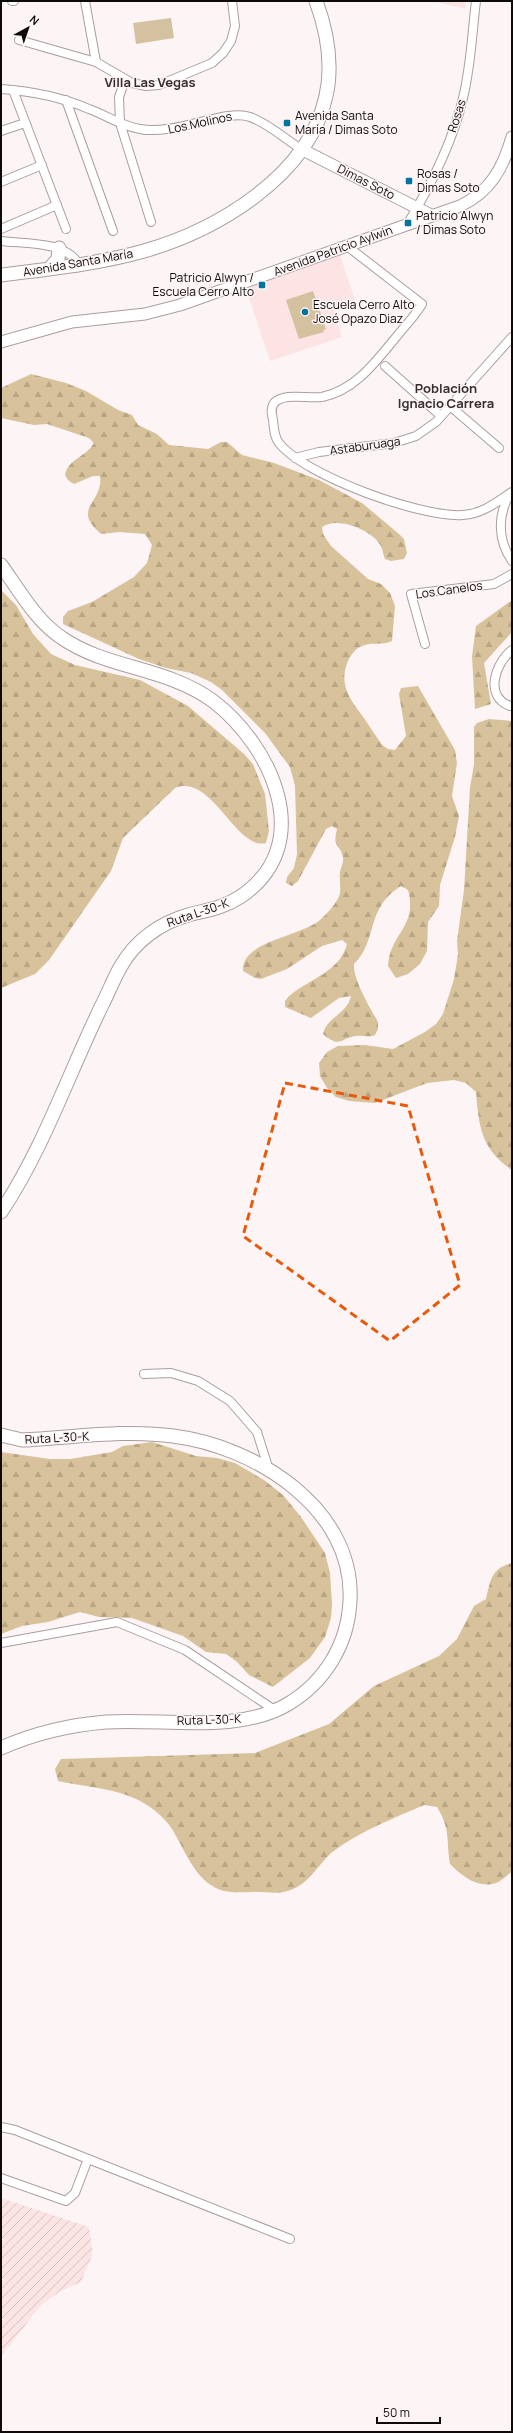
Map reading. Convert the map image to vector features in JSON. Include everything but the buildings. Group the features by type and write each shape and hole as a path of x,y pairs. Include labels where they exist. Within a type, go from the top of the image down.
{"main road":[{"name":"Avenida Santa María","path":"1,275 106,260 144,251 176,240 211,225 258,193 282,171 301,149 319,119 328,85 328,50 316,1"},
{"path":"50,268 58,259 59,248"},
{"name":"Ruta L-30-K","path":"1,564 42,620 63,639 79,648 178,681 202,693 225,712 245,734 273,779 279,796 282,824 274,856 263,875 248,891 219,908 180,918 160,927 142,940 127,956 77,1056 36,1152 1,1212"},
{"name":"Ruta L-30-K","path":"1,1435 22,1440 137,1434 172,1436 222,1448 269,1470 304,1497 331,1529 346,1562 350,1597 345,1633 329,1665 306,1692 276,1711 239,1721 107,1722 62,1727 1,1748"}],"street":[{"path":"86,1 96,62"},
{"path":"18,40 96,62 125,80 139,85 159,85 212,63 223,53 233,34 235,19 232,1"},
{"name":"Rosas","path":"408,223 418,208 459,114 467,81 476,1"},
{"path":"125,80 119,97 120,123 151,222"},
{"name":"Los Molinos","path":"1,89 66,100 138,129 164,131 231,116 244,115 256,119 301,149"},
{"path":"13,90 66,229"},
{"path":"66,100 113,231"},
{"path":"1,131 25,122"},
{"name":"Avenida Patricio Aylwin","path":"1,342 72,322 145,314 180,305 408,223 460,206 484,192 500,171 512,137"},
{"name":"Dimas Soto","path":"301,149 431,215"},
{"path":"1,182 42,165"},
{"path":"1,229 57,205"},
{"path":"1,241 59,248 72,255 78,263"},
{"path":"347,246 422,304 371,367 354,382 338,391 320,397 282,398 274,403 272,413 278,442 295,458 328,476 386,500 448,515 465,515 478,512 512,492"},
{"name":"Astaburuaga","path":"295,458 318,452 401,441 423,432 441,416 512,337"},
{"path":"385,366 441,416"},
{"path":"450,406 499,448"},
{"path":"512,492 504,506 500,525 504,545 512,561"},
{"name":"Los Canelos","path":"425,644 410,594 494,584 512,574"},
{"path":"511,706 500,701 496,694 494,677 500,662 512,650"},
{"path":"144,1374 171,1373 198,1380 230,1401 257,1432 269,1470"},
{"path":"1,1643 117,1622 185,1650 276,1711"},
{"path":"1,2127 15,2130 88,2158 290,2238"},
{"path":"1,2178 66,2201 75,2193 88,2158"}],"highlighted area":[{"path":"285,1083 408,1106 460,1285 390,1341 243,1236"}],"shaded area":[{"path":"433,1 466,1 465,9"},
{"path":"171,18 174,38 136,44 133,23"},
{"path":"340,255 356,303 333,311 342,337 270,361 245,286"},
{"name":"Escuela Cerro Alto José Opazo Diaz","path":"313,291 326,329 323,330 324,332 299,339 286,300"},
{"path":"1,2198 89,2227 93,2254 81,2282 59,2292 40,2306 1,2357"}],"green space":[{"path":"31,374 66,383 86,391 118,410 132,415 138,425 157,434 169,445 208,449 221,442 227,442 242,455 274,463 319,480 362,503 404,539 407,553 404,559 391,561 385,559 381,546 377,540 363,530 354,526 337,523 322,527 323,534 331,546 368,579 381,584 390,593 395,606 392,641 364,645 353,653 348,661 344,680 349,696 382,745 388,749 395,750 406,736 399,694 401,688 418,686 455,750 457,763 452,796 459,816 455,837 440,885 439,906 428,922 427,951 420,964 408,974 396,978 388,966 393,945 407,922 409,913 410,903 408,890 401,886 382,904 366,945 354,964 356,978 378,1022 378,1029 375,1035 356,1036 337,1042 323,1034 329,1023 346,1007 351,996 339,998 311,1018 285,1007 285,1001 289,996 323,974 338,962 347,944 342,940 322,946 287,969 261,979 255,978 243,971 245,961 251,953 261,946 311,926 320,920 337,901 340,893 340,872 343,859 342,853 335,840 337,829 332,826 326,829 298,881 292,886 286,883 287,877 294,868 297,854 295,786 290,767 265,733 222,690 211,682 191,673 166,668 139,659 63,624 63,617 68,611 92,602 134,577 147,563 152,545 145,534 120,532 101,534 92,525 88,518 88,511 100,485 100,476 93,476 74,484 68,480 65,475 70,465 91,448 94,443 89,438 47,424 34,425 1,418 1,388"},
{"path":"1,590 16,605 33,634 51,654 75,665 140,680 188,706 244,754 253,764 265,794 269,831 266,843 255,842 244,836 201,791 188,786 175,788 123,838 111,871 49,960 35,974 1,988"},
{"path":"512,600 512,632 484,663 491,704 475,709 472,656 476,626"},
{"path":"489,719 512,721 512,1170 494,1154 488,1145 481,1127 476,1092 466,1083 454,1080 427,1083 375,1103 349,1101 336,1097 327,1088 320,1076 319,1063 327,1052 338,1046 365,1045 393,1049 425,1032 436,1024 443,1014 454,979 458,954 457,941 464,890 470,788 474,764 474,727 477,723"},
{"path":"152,1442 196,1456 217,1458 235,1463 264,1480 283,1495 301,1517 325,1553 330,1573 332,1604 331,1618 325,1637 310,1658 273,1687 249,1675 236,1661 226,1654 206,1652 183,1636 132,1618 99,1617 80,1612 48,1622 22,1626 1,1634 1,1452 50,1459 70,1459 112,1452 123,1446"},
{"path":"512,1563 512,1872 496,1883 477,1883 465,1877 450,1864 446,1829 441,1815 437,1807 424,1805 378,1825 345,1843 329,1855 300,1886 288,1891 277,1893 224,1891 207,1882 201,1876 190,1861 174,1832 161,1816 150,1807 129,1796 117,1792 58,1781 55,1769 61,1759 255,1753 329,1724 374,1686 439,1656 457,1639 474,1606 486,1599 491,1580 496,1572 505,1565"}],"place":[{"name":"Avenida Santa María / Dimas Soto","path":"287,123"},
{"name":"Rosas / Dimas Soto","path":"409,181"},
{"name":"Patricio Alwyn / Dimas Soto","path":"408,223"},
{"name":"Patricio Alwyn / Escuela Cerro Alto","path":"262,285"},
{"name":"Escuela Cerro Alto José Opazo Diaz","path":"305,312"}],"district":[{"name":"Villa Las Vegas","path":"150,82"},
{"name":"Población Ignacio Carrera","path":"446,396"}]}
